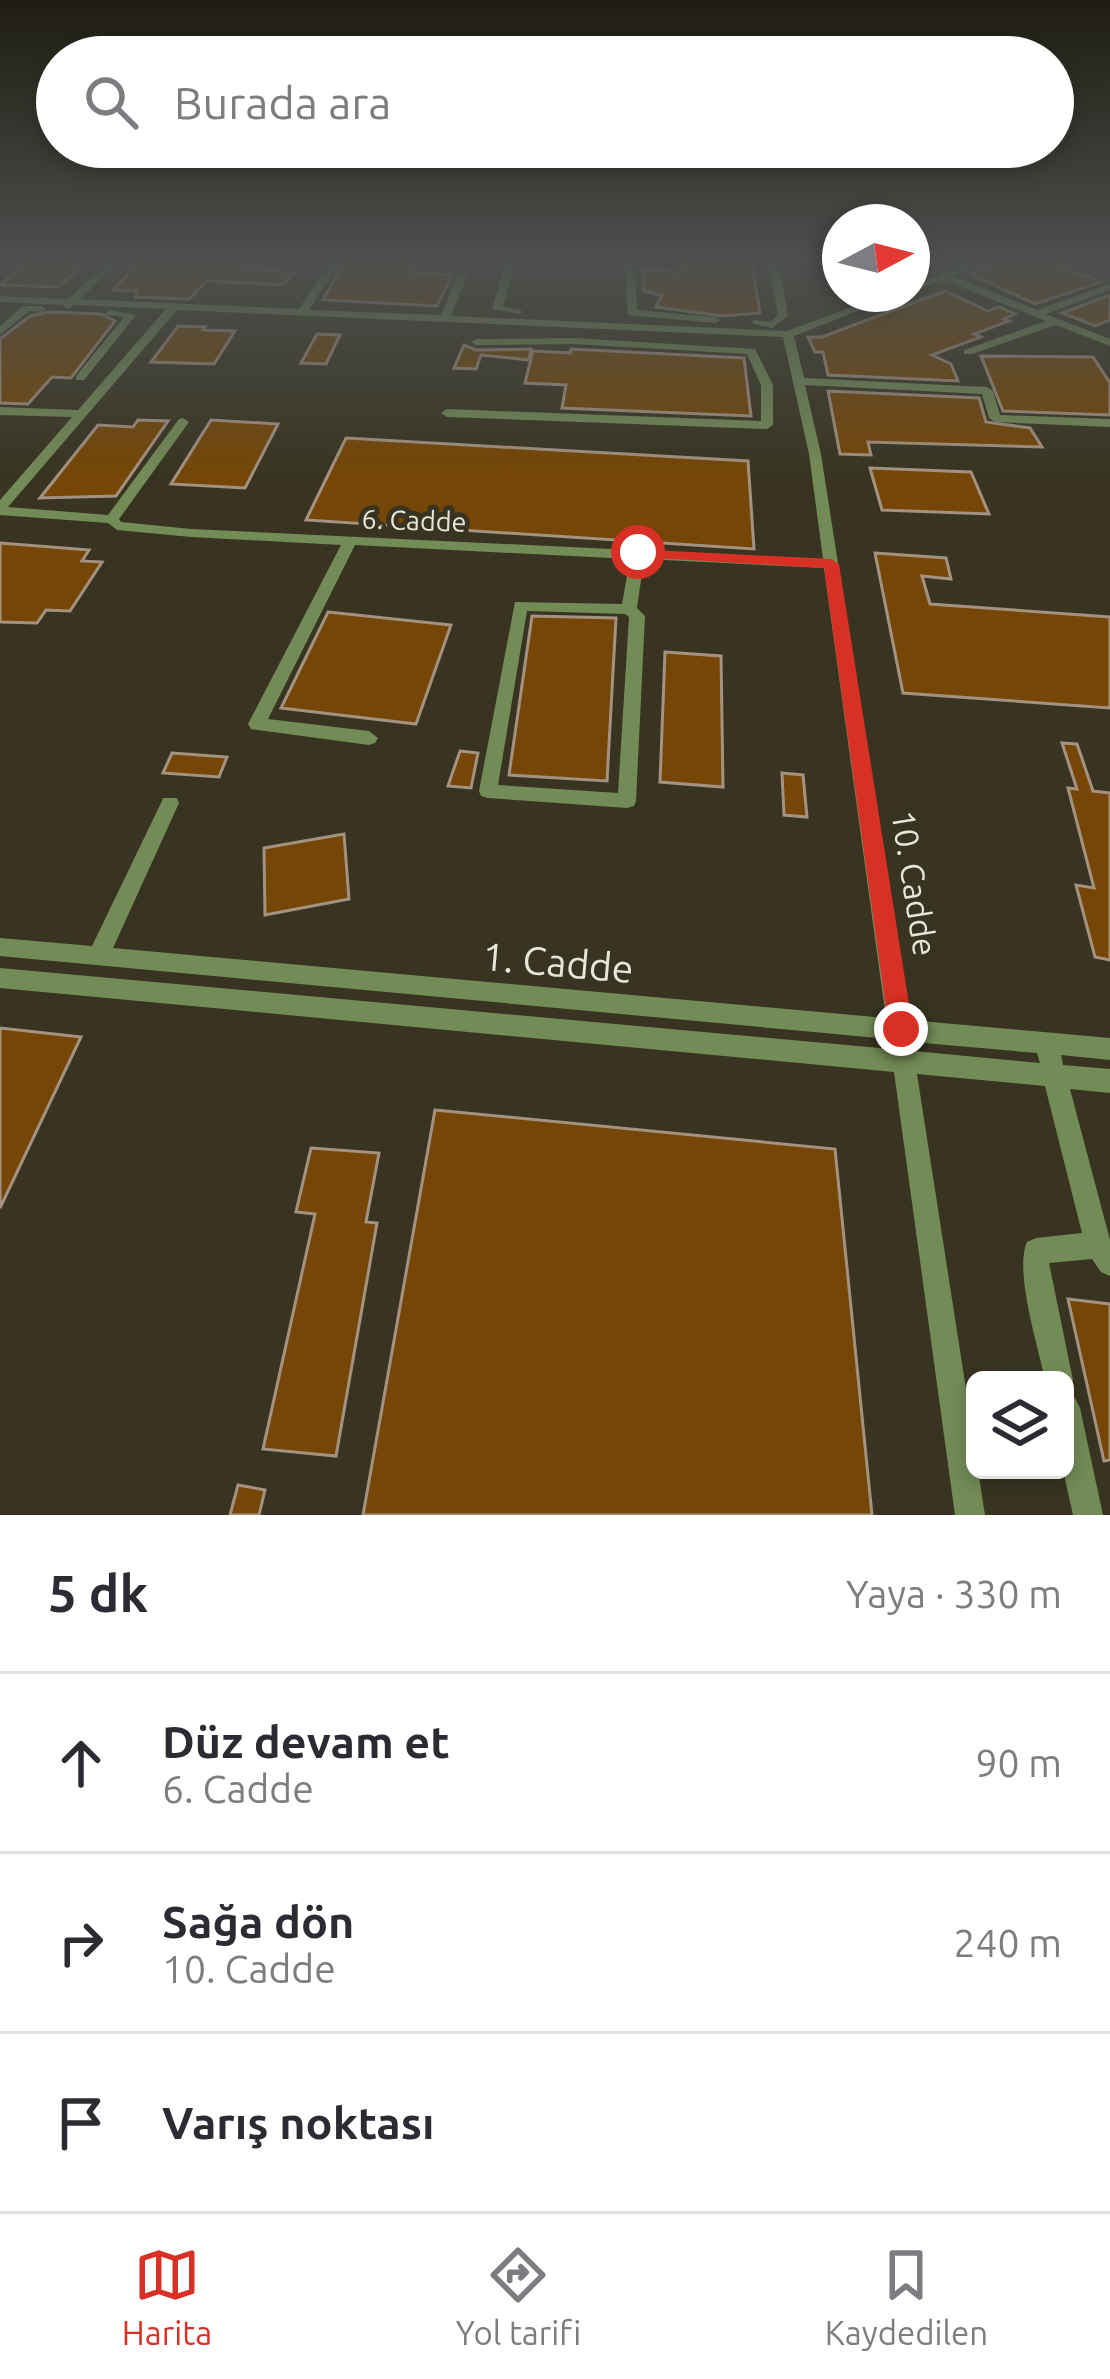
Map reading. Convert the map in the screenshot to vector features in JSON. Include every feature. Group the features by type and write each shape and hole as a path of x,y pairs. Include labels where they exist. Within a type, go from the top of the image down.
{"street":[{"path":"80,378 115,335"},
{"path":"0,509 150,335"},
{"name":"10. Cadde","path":"788,335 831,564 970,1515"},
{"path":"968,352 1020,335"},
{"path":"448,413 767,424 766,385 751,351 574,341 476,342"},
{"path":"766,385 987,391 995,418 1110,423"},
{"path":"0,411 81,414"},
{"path":"112,519 183,422"},
{"name":"6. Cadde","path":"0,509 112,519 116,526 134,530 831,564"},
{"path":"350,542 257,724 369,738"},
{"path":"629,609 638,552"},
{"path":"520,606 629,609 637,616 627,801 488,791 520,606"},
{"path":"98,956 170,803"},
{"name":"1. Cadde","path":"0,947 1110,1049"},
{"path":"0,978 1110,1082"},
{"path":"1046,1043 1104,1254 1036,1251 1036,1273 1057,1371"},
{"path":"1074,1450 1088,1515"}],"building":[{"path":"6,335 104,335 71,378 52,377 28,404 0,403 0,339"},
{"path":"171,335 233,335 214,364 151,362"},
{"path":"317,335 340,335 326,364 301,363"},
{"path":"808,337 981,337 932,355 951,364 958,381 828,375 823,352 815,352"},
{"path":"464,345 476,350 531,349 529,360 481,355 476,369 454,368"},
{"path":"571,349 744,358 751,416 562,408 566,385 525,383 533,351 570,353"},
{"path":"981,356 1093,357 1110,383 1110,415 1003,411"},
{"path":"828,391 979,398 986,422 1030,428 1042,447 868,442 871,455 840,454"},
{"path":"138,420 168,421 116,496 40,498 98,425 133,427"},
{"path":"211,420 278,424 245,488 171,484"},
{"path":"346,438 748,461 754,549 306,520"},
{"path":"870,468 971,472 989,514 882,510"},
{"path":"0,543 89,550 82,561 102,562 70,611 46,610 37,623 0,622"},
{"path":"875,553 946,558 951,579 922,576 930,604 1110,617 1110,708 903,693"},
{"path":"328,612 451,625 416,724 281,708"},
{"path":"532,616 616,618 607,781 509,775"},
{"path":"665,652 721,656 723,787 660,782"},
{"path":"1062,743 1077,744 1093,791 1110,793 1110,960 1095,957 1076,885 1094,888 1068,788 1077,789"},
{"path":"460,751 478,753 471,788 448,786"},
{"path":"172,753 227,757 219,777 163,773"},
{"path":"782,773 803,775 807,817 784,815"},
{"path":"344,834 349,899 265,915 264,848"},
{"path":"0,1028 81,1037 0,1208"},
{"path":"435,1110 835,1149 872,1515 363,1515"},
{"path":"311,1148 379,1153 366,1222 377,1223 336,1456 263,1449 315,1214 296,1212"},
{"path":"1068,1299 1110,1304 1110,1460 1104,1461"},
{"path":"238,1485 265,1490 259,1515 230,1515"}],"route":[{"path":"638,552 831,564 901,1029"}]}
